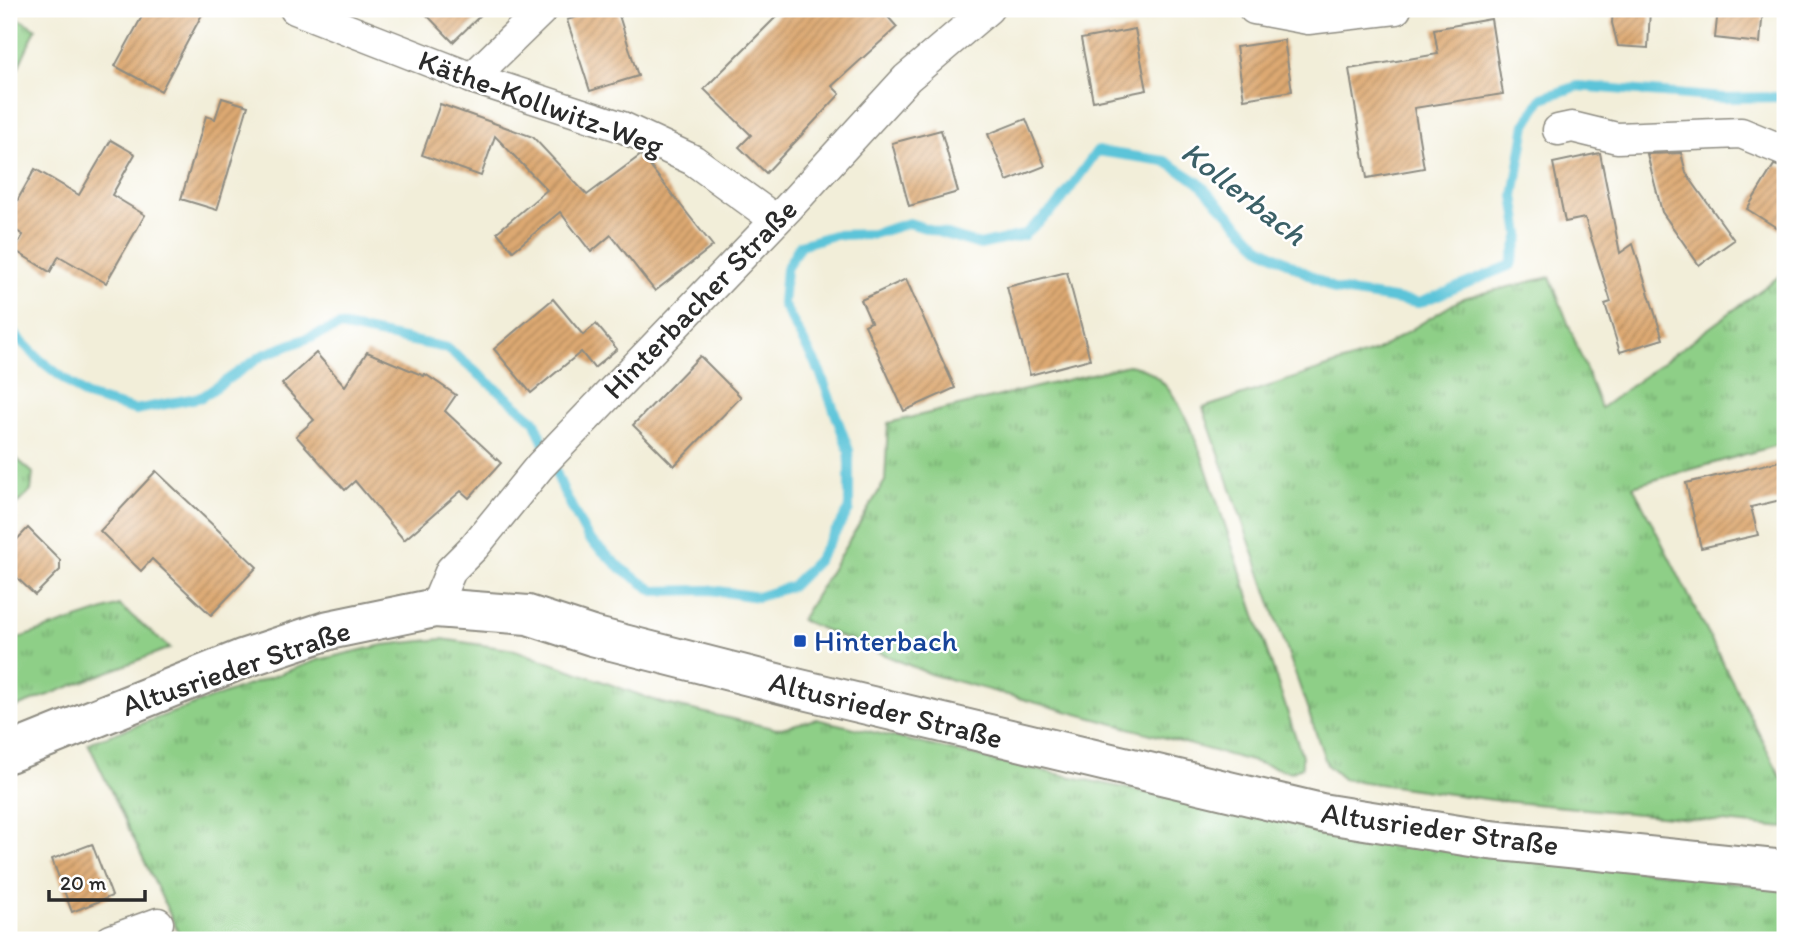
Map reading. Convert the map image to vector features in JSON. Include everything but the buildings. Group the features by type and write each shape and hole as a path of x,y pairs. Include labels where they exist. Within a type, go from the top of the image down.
{"main road":[{"name":"Altusrieder Straße","path":"9,752 242,659 329,631 435,608 528,615 592,636 876,708 1321,813 1490,840 1785,870"}],"street":[{"name":"Käthe-Kollwitz-Weg","path":"295,9 472,78 622,127 693,160 776,220"},
{"path":"472,78 542,9"},
{"name":"Hinterbacher Straße","path":"435,608 451,570 474,548 540,466 776,220 907,78 988,9"},
{"path":"1254,9 1308,19 1396,9"},
{"path":"1558,130 1572,127 1617,138 1741,133 1785,152"},
{"path":"111,940 158,923"}],"green space":[{"path":"9,13 36,29 9,87"},
{"path":"1785,272 1785,443 1633,486 1785,785 1785,828 1493,800 1343,779 1327,765 1203,408 1376,351 1463,298 1550,277 1601,408"},
{"path":"1128,365 1143,369 1167,387 1184,414 1202,456 1302,756 1302,767 1291,772 930,674 801,620 885,481 888,423"},
{"path":"9,452 33,473 31,491 9,511"},
{"path":"119,605 170,648 9,710 9,637 13,640"},
{"path":"442,639 515,650 662,703 777,729 816,719 1024,767 1312,827 1785,889 1785,940 182,940 88,743 318,660 383,645"}],"waterway":[{"name":"Kollerbach","path":"9,329 40,360 86,396 135,410 202,397 263,355 340,326 447,348 534,420 565,494 588,538 622,569 654,591 711,590 758,597 792,586 817,561 849,510 849,451 820,372 783,304 786,269 800,245 834,235 873,234 909,223 980,245 1024,235 1058,205 1097,151 1165,161 1198,182 1260,247 1336,290 1419,303 1511,265 1520,235 1514,196 1526,124 1542,98 1578,86 1723,98 1785,97"}],"place":[{"name":"Hinterbach","path":"800,641"}]}
